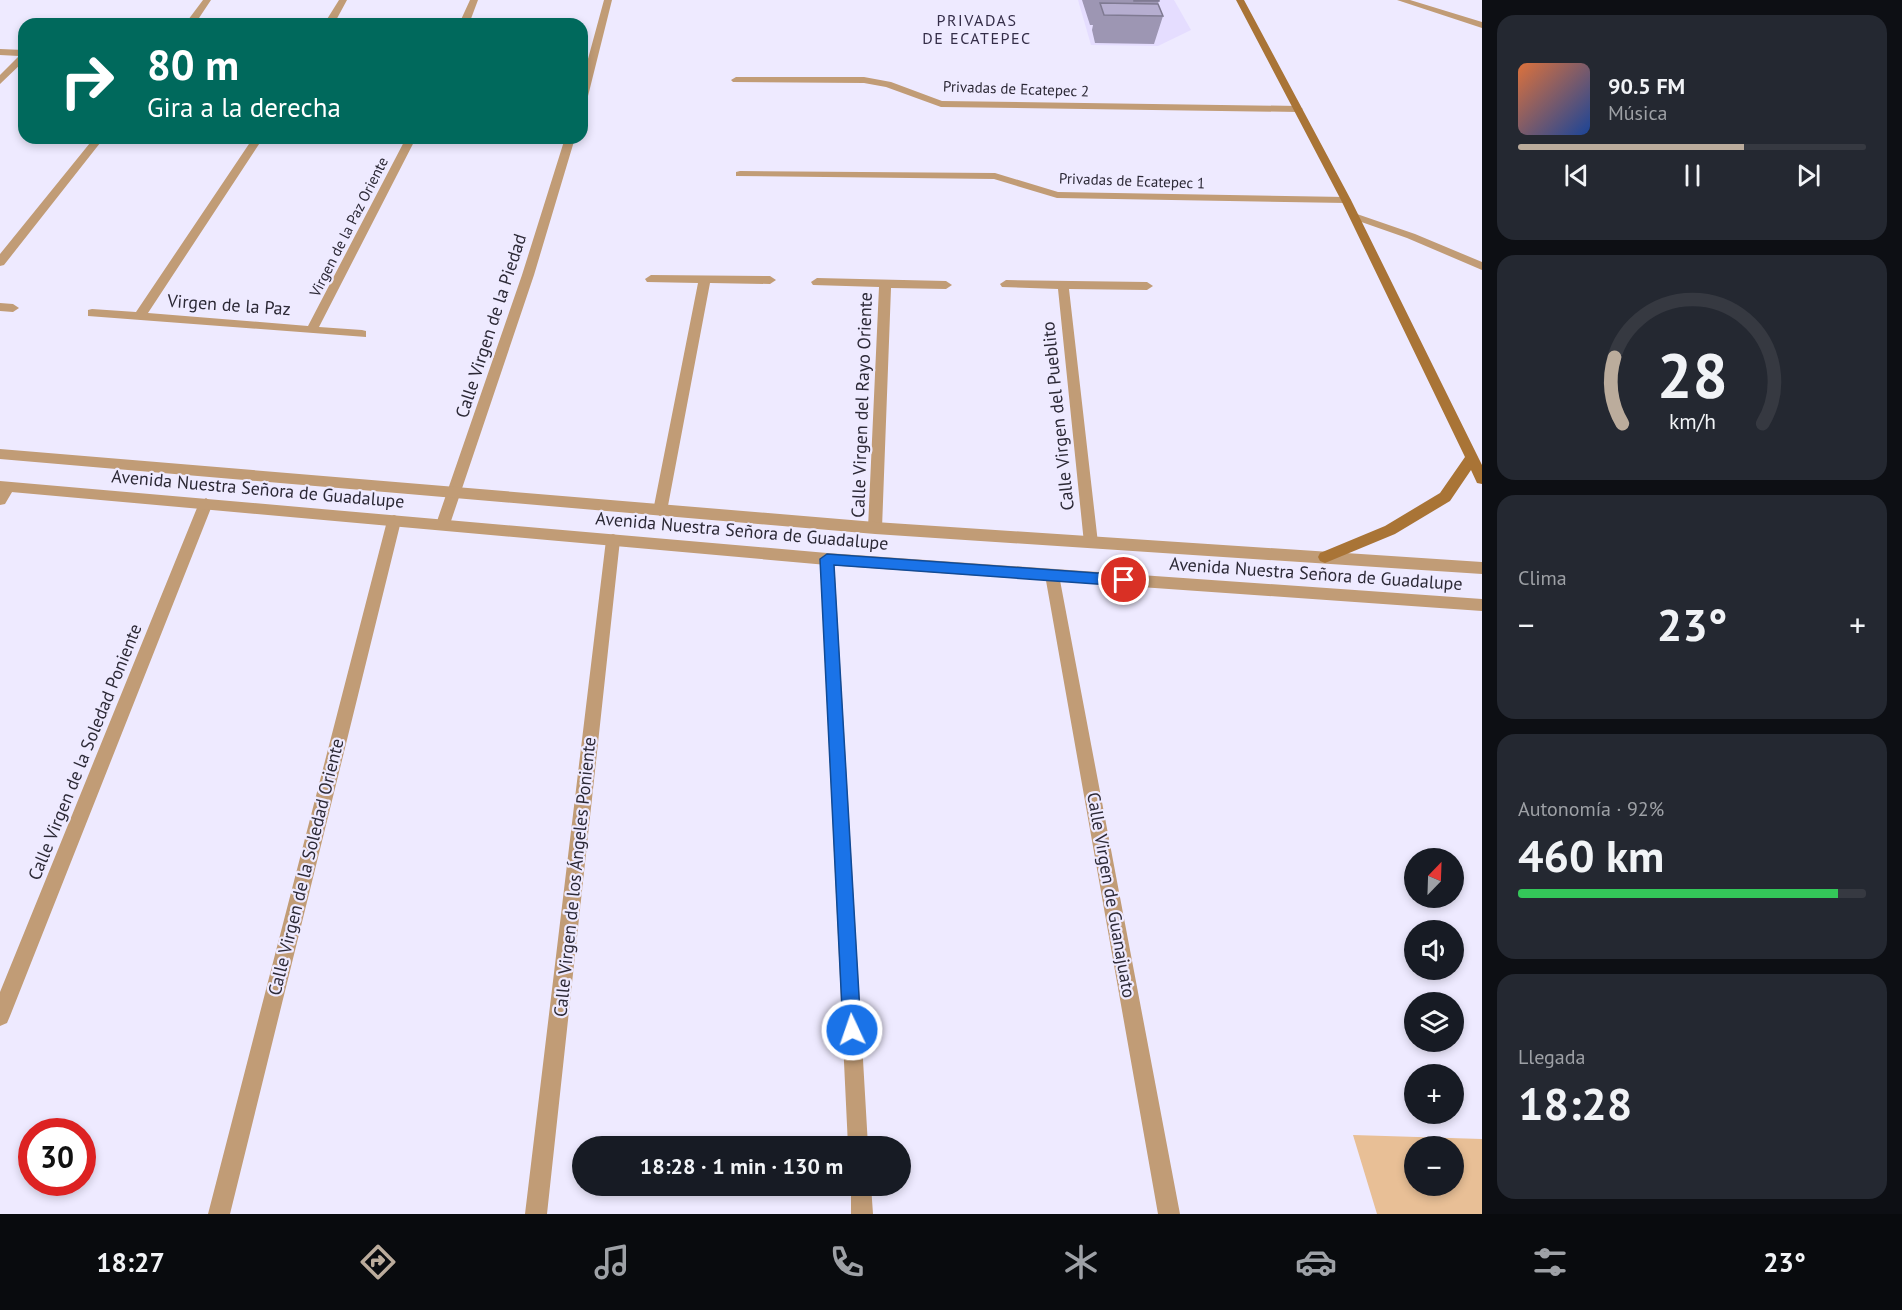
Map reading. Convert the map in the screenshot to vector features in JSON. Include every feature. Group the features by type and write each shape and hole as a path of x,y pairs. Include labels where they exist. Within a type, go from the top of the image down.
{"main road":[{"path":"1240,0 1346,200 1482,479"},
{"path":"1325,557 1390,530 1445,497 1471,459"}],"street":[{"path":"194,18 207,0"},
{"path":"332,18 343,0"},
{"path":"466,18 474,0"},
{"path":"588,71 608,0"},
{"path":"1401,0 1482,25"},
{"path":"0,52 18,54"},
{"path":"0,81 18,62"},
{"name":"Privadas de Ecatepec 2","path":"736,80 864,80 888,84 941,104 1298,109"},
{"path":"0,262 94,144"},
{"path":"140,316 254,144"},
{"name":"Virgen de la Paz Oriente","path":"312,329 408,144"},
{"name":"Calle Virgen de la Piedad","path":"443,524 528,275 568,144"},
{"name":"Privadas de Ecatepec 1","path":"740,174 995,176 1057,195 1346,200"},
{"path":"1354,216 1411,236 1482,266"},
{"path":"651,279 770,280"},
{"path":"660,511 705,279"},
{"name":"Calle Virgen del Rayo Oriente","path":"817,282 946,285"},
{"name":"Calle Virgen del Rayo Oriente","path":"875,528 885,283"},
{"path":"1006,284 1147,286"},
{"name":"Calle Virgen del Pueblito","path":"1063,285 1091,543"},
{"path":"0,307 13,308"},
{"name":"Virgen de la Paz","path":"92,313 362,334"},
{"name":"Avenida Nuestra Señora de Guadalupe","path":"0,454 875,528 1482,568"},
{"path":"0,500 4,487"},
{"name":"Avenida Nuestra Señora de Guadalupe","path":"4,487 827,559 1482,605"},
{"name":"Calle Virgen de la Soledad Poniente","path":"0,1016 206,503"},
{"name":"Calle Virgen de la Soledad Oriente","path":"219,1214 394,521"},
{"name":"Calle Virgen de los Ángeles Poniente","path":"537,1214 612,540"},
{"path":"827,559 857,1136"},
{"name":"Calle Virgen de Guanajuato","path":"1052,575 1169,1214"},
{"path":"861,1196 862,1214"}],"shaded area":[{"path":"1078,0 1174,0 1191,30 1158,46 1091,45"},
{"path":"1353,1135 1404,1137 1404,1196 1464,1196 1464,1138 1482,1139 1482,1214 1377,1214"}],"building":[{"path":"1159,0 1159,1 1134,1"},
{"path":"1100,3 1158,4 1163,16 1104,15"}],"district":[{"name":"PRIVADAS DE ECATEPEC","path":"977,29"}],"route":[{"path":"852,1030 827,559 1124,580"}]}
